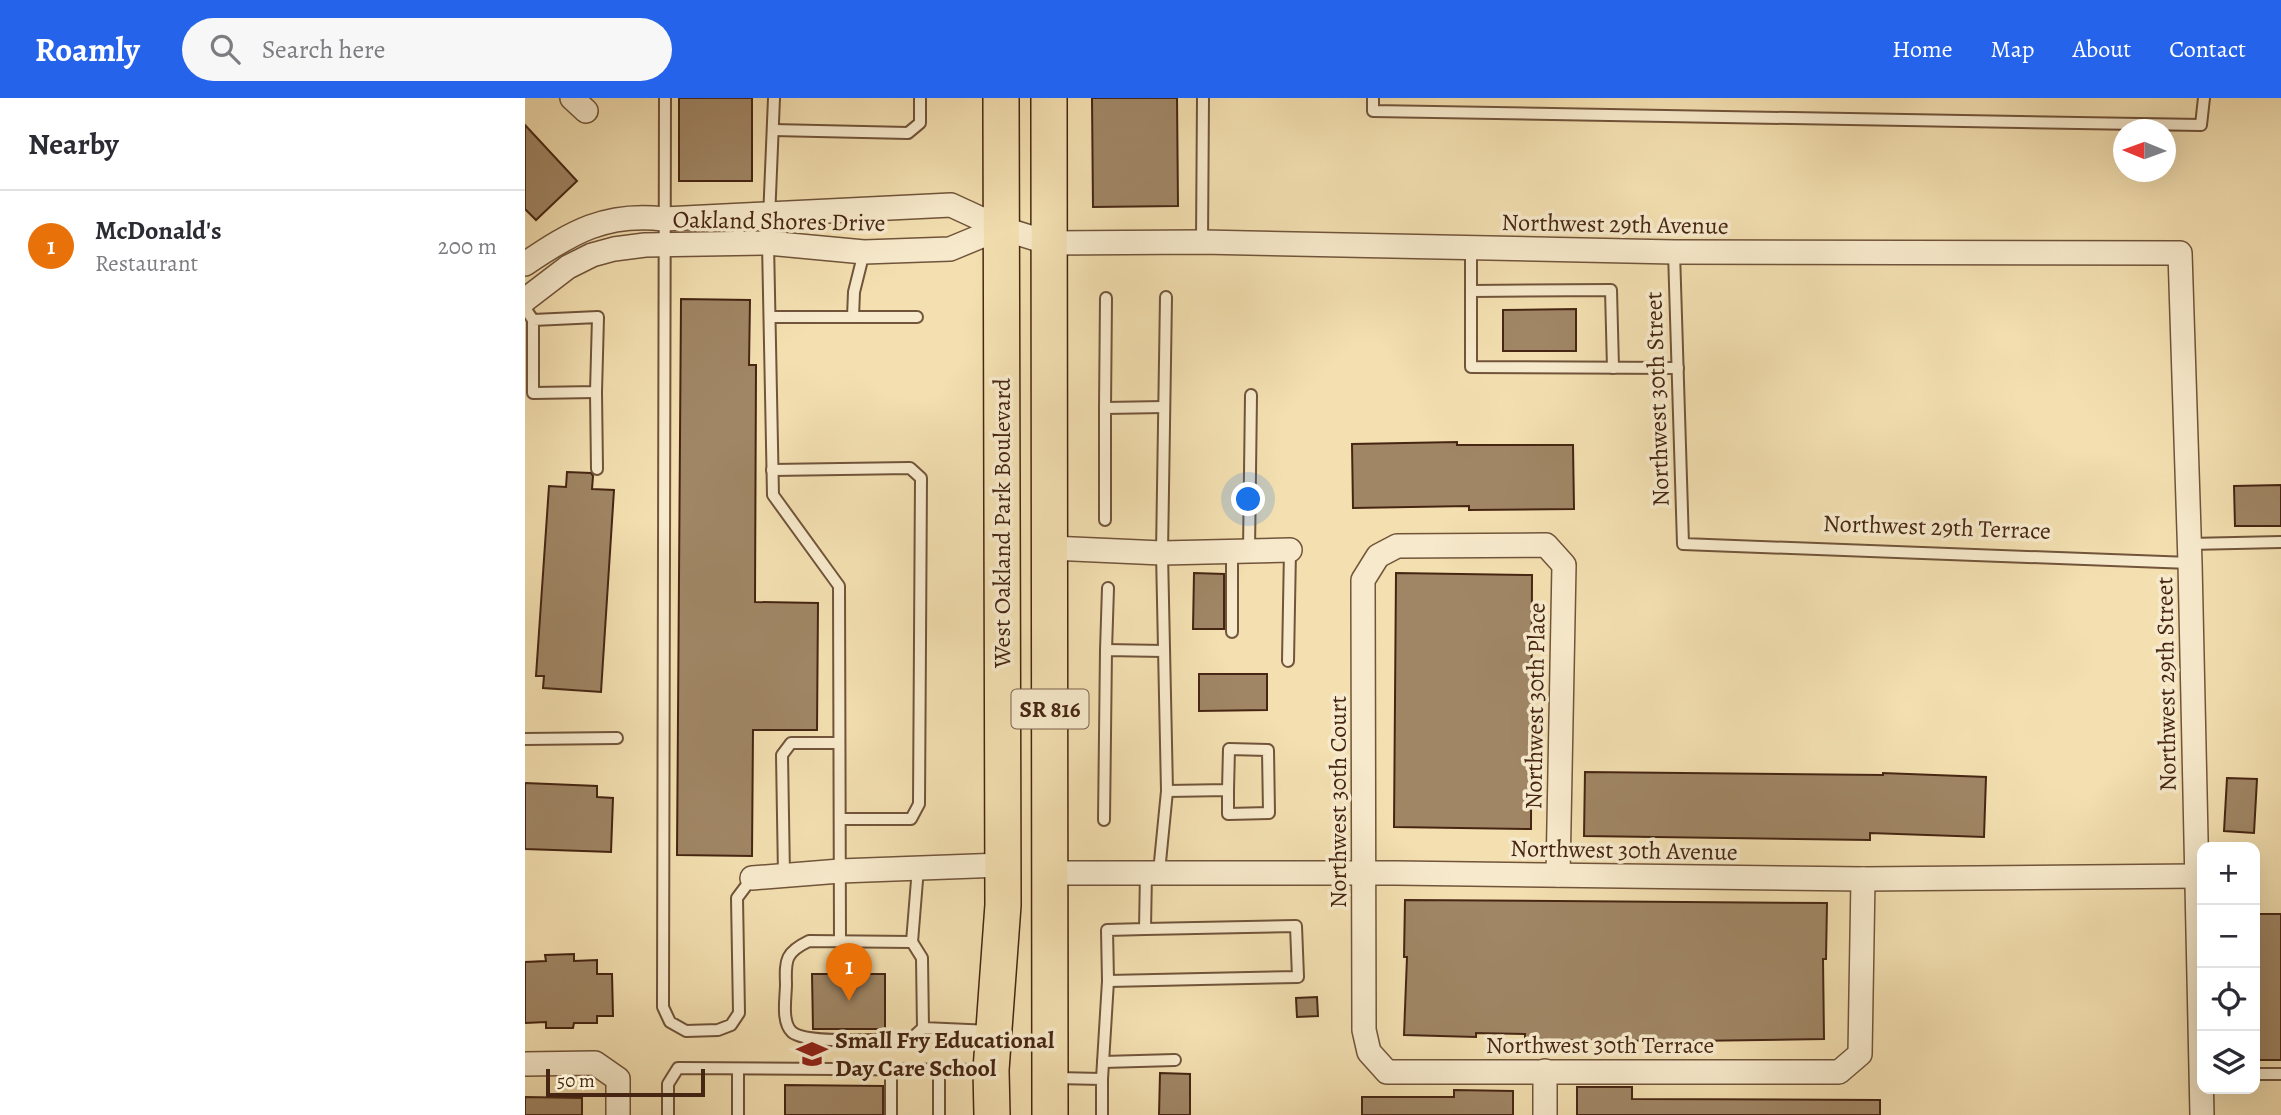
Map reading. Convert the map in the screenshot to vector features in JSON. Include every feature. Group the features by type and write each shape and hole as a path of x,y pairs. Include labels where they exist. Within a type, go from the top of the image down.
{"main road":[{"name":"West Oakland Park Boulevard","path":"992,1115 991,1070 1003,905 1001,98"},
{"name":"West Oakland Park Boulevard","path":"1049,98 1050,1115"},
{"path":"1002,818 1026,840 1032,858 1050,873"},
{"path":"1002,865 1024,892 1036,925 1050,941"}],"street":[{"name":"Oakland Shores Drive","path":"530,261 577,231 598,223 640,216 664,219 951,205 1001,228 1049,243"},
{"path":"598,223 606,251"},
{"name":"Oakland Shores Drive","path":"529,310 550,281 568,267 606,251 635,246 768,243 864,252 950,249 1001,228"},
{"name":"Northwest 29th Avenue","path":"1049,243 1202,242 1674,252 2180,253"},
{"name":"Northwest 29th Street","path":"2180,253 2197,876"},
{"path":"530,261 550,281"},
{"name":"Northwest 30th Place","path":"1378,555 1397,546 1546,545 1564,565 1558,875"},
{"path":"1051,548 1162,553 1290,551"},
{"name":"Northwest 30th Court","path":"1369,1052 1364,1030 1363,580 1378,555"},
{"path":"752,878 840,871 1002,865"},
{"name":"Northwest 30th Avenue","path":"1050,873 1365,873 1863,879 2197,876"},
{"name":"Northwest 30th Terrace","path":"1369,1052 1387,1072 1839,1072 1860,1054 1863,879"},
{"name":"Northwest 29th Street","path":"2198,905 2201,1031"},
{"path":"525,1064 595,1063 618,1079 618,1115"},
{"path":"1545,1071 1545,1115"},
{"name":"Northwest 29th Street","path":"2202,1094 2202,1115"}],"lane":[{"path":"664,98 663,1007 670,1022 686,1031 718,1030 731,1025 739,1013 737,898 752,878"},
{"path":"774,98 768,243 773,495 839,586 840,941"},
{"path":"773,130 908,133 920,123 919,98"},
{"path":"1202,242 1203,98"},
{"path":"1373,98 1373,111 2201,125 2204,98"},
{"path":"1471,248 1471,367 1678,368"},
{"path":"853,317 854,292 864,252"},
{"name":"Northwest 30th Street","path":"1674,252 1683,544"},
{"path":"1471,291 1611,290 1613,368"},
{"path":"1145,929 1167,791 1162,553 1166,297"},
{"path":"1105,298 1105,520"},
{"path":"525,308 597,317 597,469"},
{"path":"529,310 533,393 596,392"},
{"path":"771,317 917,317"},
{"path":"1232,632 1241,552 1251,395"},
{"path":"1105,408 1164,407"},
{"path":"772,470 911,468 921,478 919,804 911,819 840,819"},
{"name":"Northwest 29th Terrace","path":"1683,544 2190,553 2281,542"},
{"path":"1288,661 1290,551"},
{"path":"1104,820 1108,588"},
{"path":"1106,650 1164,651"},
{"path":"525,739 617,738"},
{"path":"785,875 782,755 791,743 839,743"},
{"path":"1229,749 1268,750 1269,813 1228,814 1228,790 1229,749"},
{"path":"1167,791 1228,790"},
{"path":"918,868 912,942 922,958 923,1028"},
{"path":"1102,1115 1108,981 1107,930 1296,926 1298,977 1108,981"},
{"path":"912,942 810,941 795,948 785,961 786,1022 791,1031 807,1039 911,1039 923,1028 995,1031"},
{"path":"1103,1062 1175,1060"},
{"path":"668,1115 668,1084 678,1068 991,1070"},
{"path":"738,1069 738,1115"},
{"path":"891,1070 891,1115"},
{"path":"939,1070 939,1115"},
{"path":"2260,1074 2281,1074"},
{"path":"1050,1078 1102,1079"}],"building":[{"path":"679,98 752,98 752,181 679,181"},
{"path":"1092,98 1177,98 1178,206 1093,207"},
{"path":"525,125 577,181 536,220 525,209"},
{"path":"681,299 750,300 749,365 756,365 755,602 818,603 817,730 753,730 752,856 677,855"},
{"path":"1576,309 1576,351 1503,351 1503,310"},
{"path":"1457,442 1457,445 1573,445 1574,509 1469,510 1469,506 1353,508 1352,444"},
{"path":"567,472 591,473 592,489 614,490 601,692 543,688 544,676 536,676 549,486 566,487"},
{"path":"2281,485 2281,526 2235,526 2234,486"},
{"path":"1194,573 1224,574 1224,629 1193,629"},
{"path":"1396,573 1532,575 1531,829 1394,827"},
{"path":"1199,674 1267,674 1267,710 1199,711"},
{"path":"1585,772 1883,773 1986,777 1984,837 1870,833 1870,840 1584,836"},
{"path":"2227,778 2257,779 2254,833 2224,831"},
{"path":"525,783 597,786 597,797 613,798 611,852 525,849"},
{"path":"1405,900 1827,903 1826,959 1823,959 1824,1039 1525,1040 1525,1034 1476,1033 1476,1037 1404,1035 1407,957 1404,957"},
{"path":"2260,914 2281,914 2281,1060 2260,1060"},
{"path":"574,954 574,961 597,960 597,974 612,974 613,1016 597,1016 597,1023 574,1023 573,1028 546,1028 546,1022 525,1023 525,962 546,961 545,955"},
{"path":"812,974 885,974 885,1029 813,1029"},
{"path":"1317,997 1318,1016 1297,1017 1296,998"},
{"path":"1160,1073 1190,1074 1190,1115 1159,1115"},
{"path":"785,1085 883,1086 883,1115 785,1115"},
{"path":"1577,1087 1632,1087 1632,1099 1880,1100 1880,1115 1577,1115"},
{"path":"1454,1090 1513,1091 1513,1115 1362,1115 1362,1097 1454,1097"},
{"path":"525,1097 582,1098 582,1115 525,1115"}],"place":[{"name":"McDonald's","path":"849,1001"},
{"name":"Small Fry Educational Day Care School","path":"812,1054"}]}
